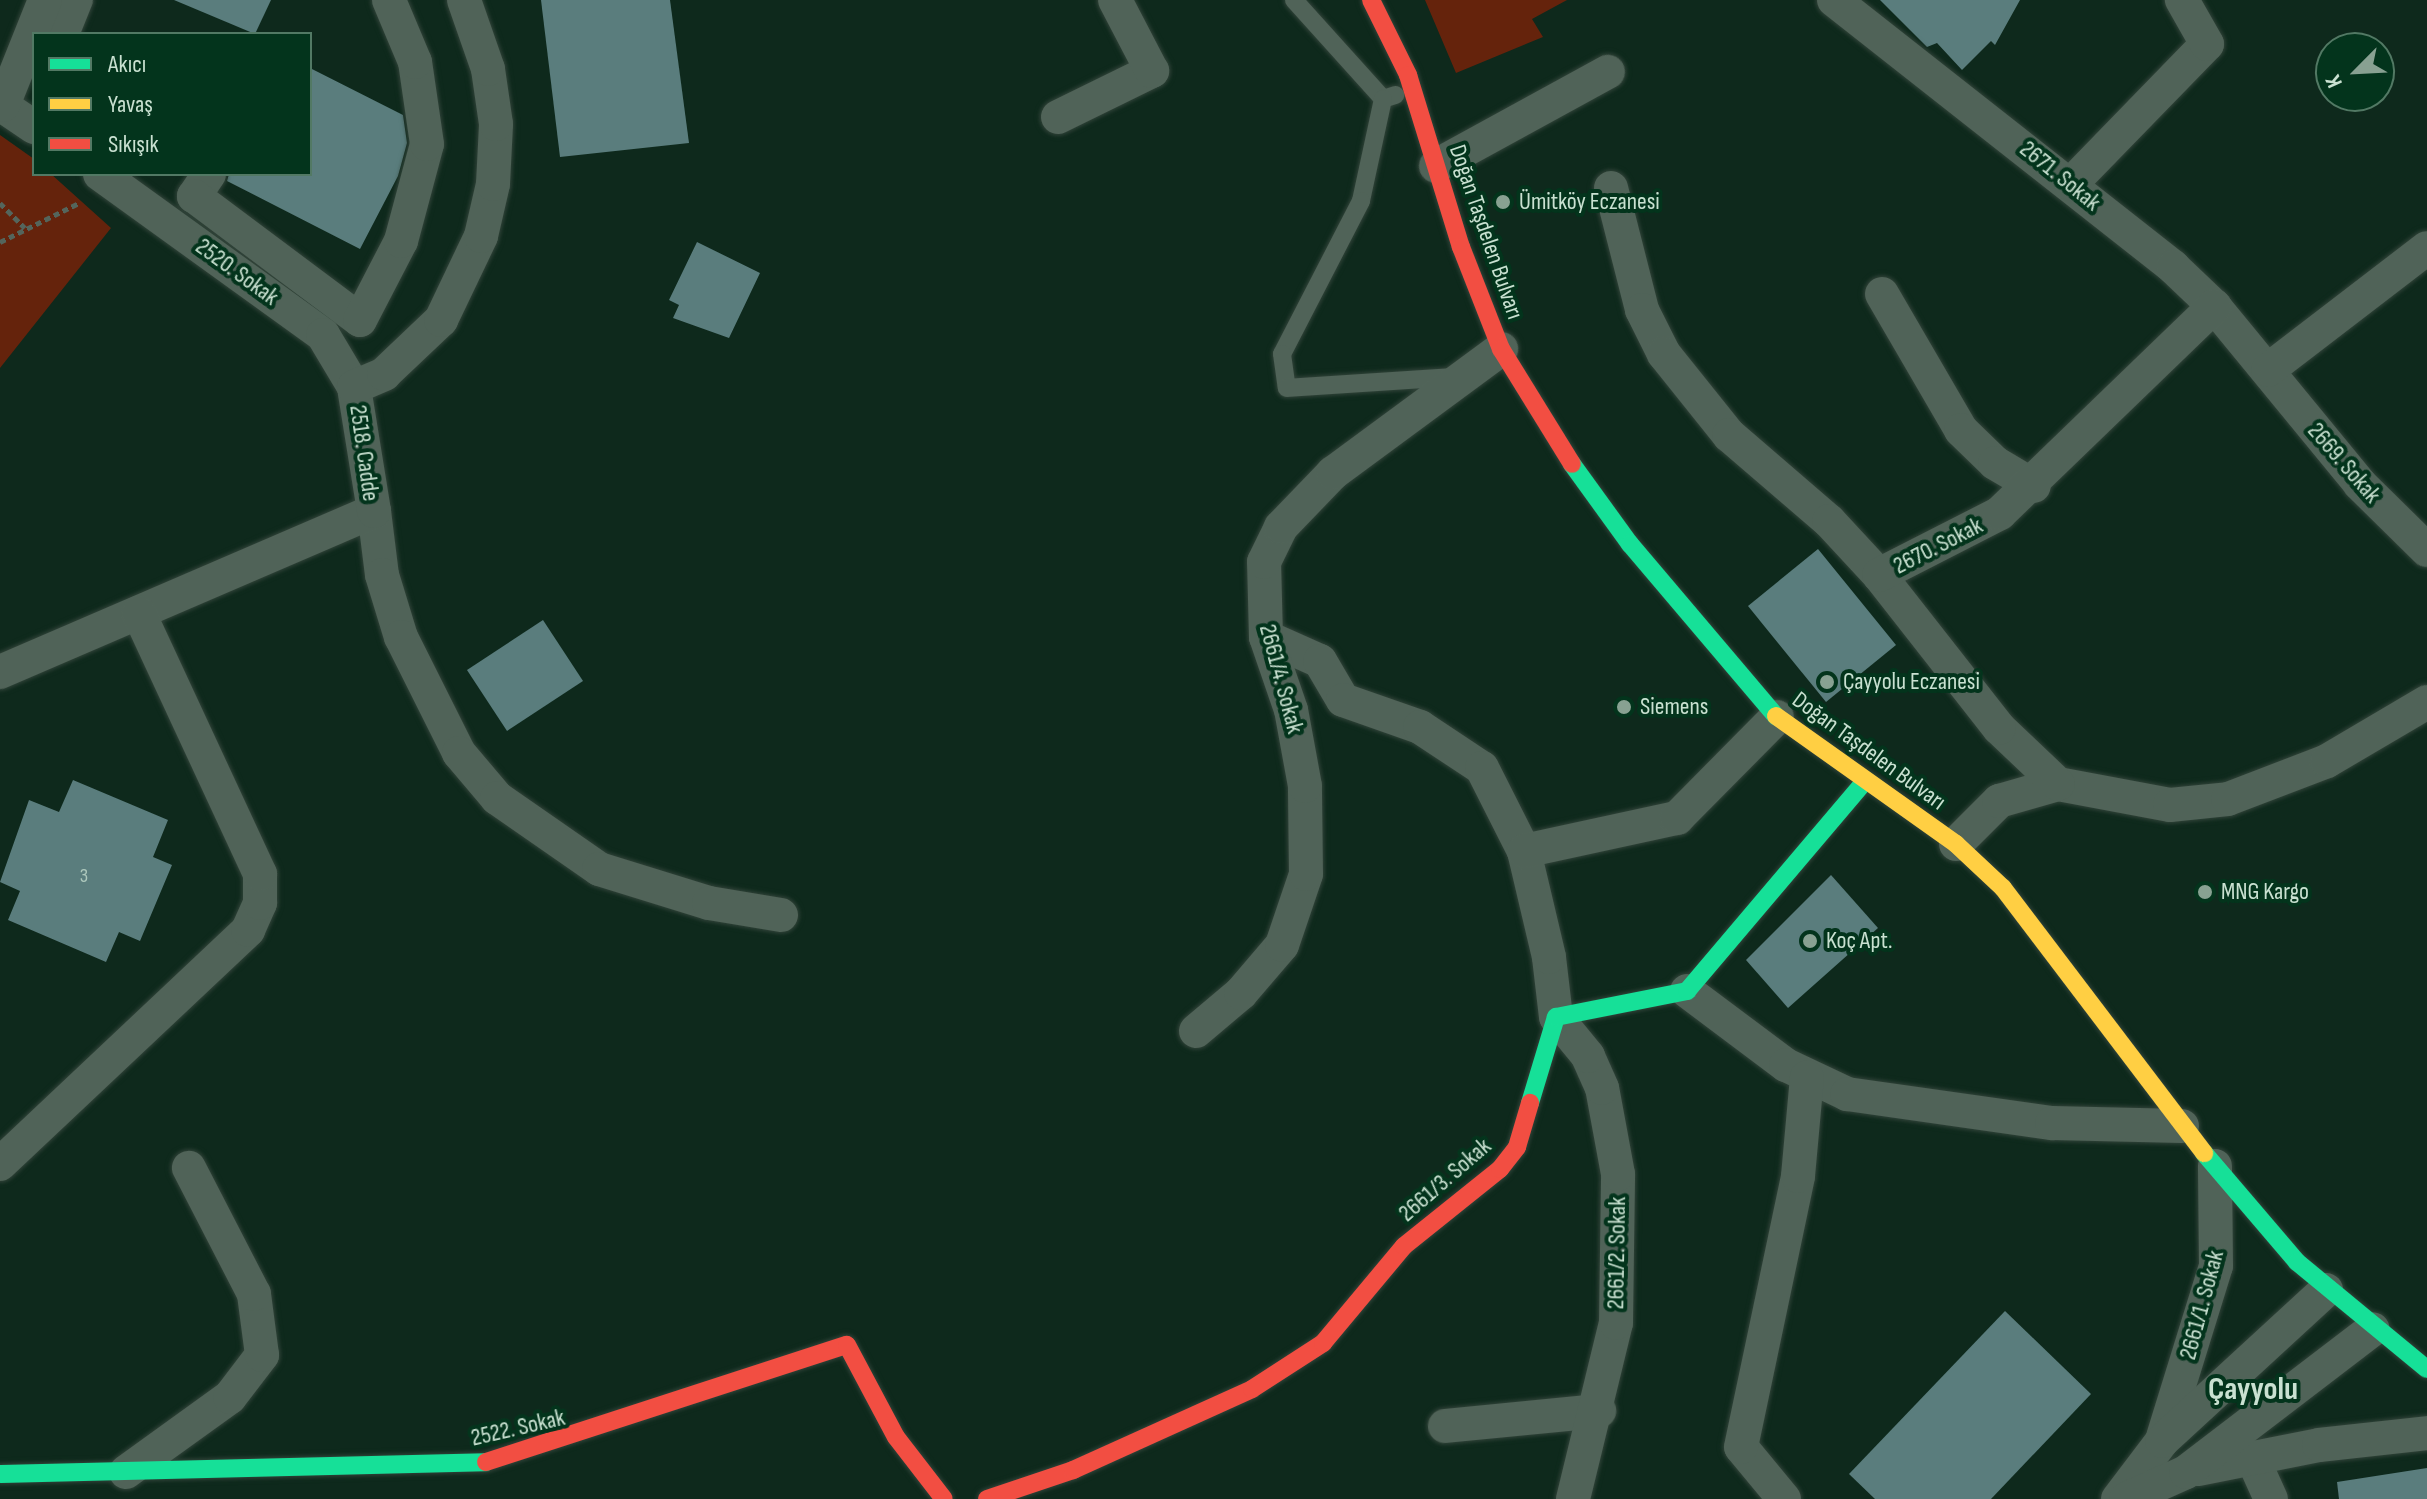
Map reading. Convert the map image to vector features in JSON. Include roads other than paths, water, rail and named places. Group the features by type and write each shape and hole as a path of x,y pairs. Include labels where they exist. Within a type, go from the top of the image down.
{"street":[{"path":"32,126 1,105 45,0"},
{"path":"63,32 76,0"},
{"path":"208,176 194,196 360,320 401,241 427,144 415,62 389,0"},
{"name":"2518. Cadde","path":"1,670 374,511 354,387 384,374 441,320 481,236 493,184 496,124 488,69 464,0"},
{"path":"1058,117 1152,71 1115,0"},
{"name":"Doğan Taşdelen Bulvarı","path":"1371,0 1412,88 1436,166 1501,349 1602,507 1777,717 1956,844 2033,923 2182,1126 2215,1166 2326,1290 2427,1369"},
{"name":"2671. Sokak","path":"1834,0 2071,184 2214,306 2268,370"},
{"path":"2071,184 2207,44 2182,0"},
{"path":"1436,166 1608,72"},
{"name":"2520. Sokak","path":"108,180 323,335 354,387"},
{"path":"1611,188 1642,310 1664,354 1729,435 1829,521 1879,575"},
{"path":"2268,370 2427,248"},
{"path":"1882,294 1961,430 1995,463 2034,486"},
{"name":"2670. Sokak","path":"2058,784 1999,728 1879,575 1962,538 2034,486 2214,306"},
{"name":"2661/4. Sokak","path":"1196,1031 1241,993 1282,945 1306,874 1309,833 1299,743 1266,637 1264,562 1281,527 1353,456 1501,349"},
{"name":"2669. Sokak","path":"2268,370 2341,462 2427,550"},
{"path":"374,511 382,575 401,637 453,744 497,798 599,869 709,903 781,915"},
{"path":"0,1164 248,930 260,903 260,874 139,613"},
{"path":"1266,637 1320,661 1343,700 1420,727 1482,768 1524,851 1549,957 1556,1017 1687,991 1865,781"},
{"path":"1956,844 1999,801 2058,784 2170,805 2228,799 2327,761 2427,702"},
{"path":"1524,851 1677,818 1777,717"},
{"path":"1687,991 1807,1077 1847,1094 2052,1123 2182,1126"},
{"name":"2661/2. Sokak","path":"1556,1017 1588,1056 1602,1088 1618,1174 1620,1274 1599,1411 1573,1499"},
{"name":"2661/3. Sokak","path":"987,1499 1073,1470 1238,1395 1323,1343 1404,1246 1488,1179 1517,1147 1556,1017"},
{"path":"1784,1499 1741,1447 1801,1164 1807,1077"},
{"name":"2661/1. Sokak","path":"2162,1441 2216,1266 2215,1166"},
{"path":"126,1472 230,1397 262,1355 254,1294 189,1168"},
{"name":"2661/1. Sokak","path":"2118,1499 2162,1441 2326,1290"},
{"path":"2186,1472 2373,1329"},
{"name":"2522. Sokak","path":"0,1474 412,1469 503,1461 847,1345 896,1437 944,1499"},
{"path":"1445,1426 1599,1411"},
{"path":"2126,1499 2186,1472 2252,1457 2427,1433"},
{"path":"2252,1457 2271,1499"}],"lane":[{"path":"1294,0 1383,99"},
{"path":"1383,99 1412,88"},
{"path":"1383,99 1361,201 1282,354 1287,388 1464,375"}],"place":[{"name":"Ümitköy Eczanesi","path":"1503,202"},
{"name":"Çayyolu Eczanesi","path":"1827,682"},
{"name":"Siemens","path":"1624,707"},
{"name":"MNG Kargo","path":"2205,892"},
{"name":"Koç Apt.","path":"1810,941"}],"district":[{"name":"Çayyolu","path":"2253,1390"}]}
